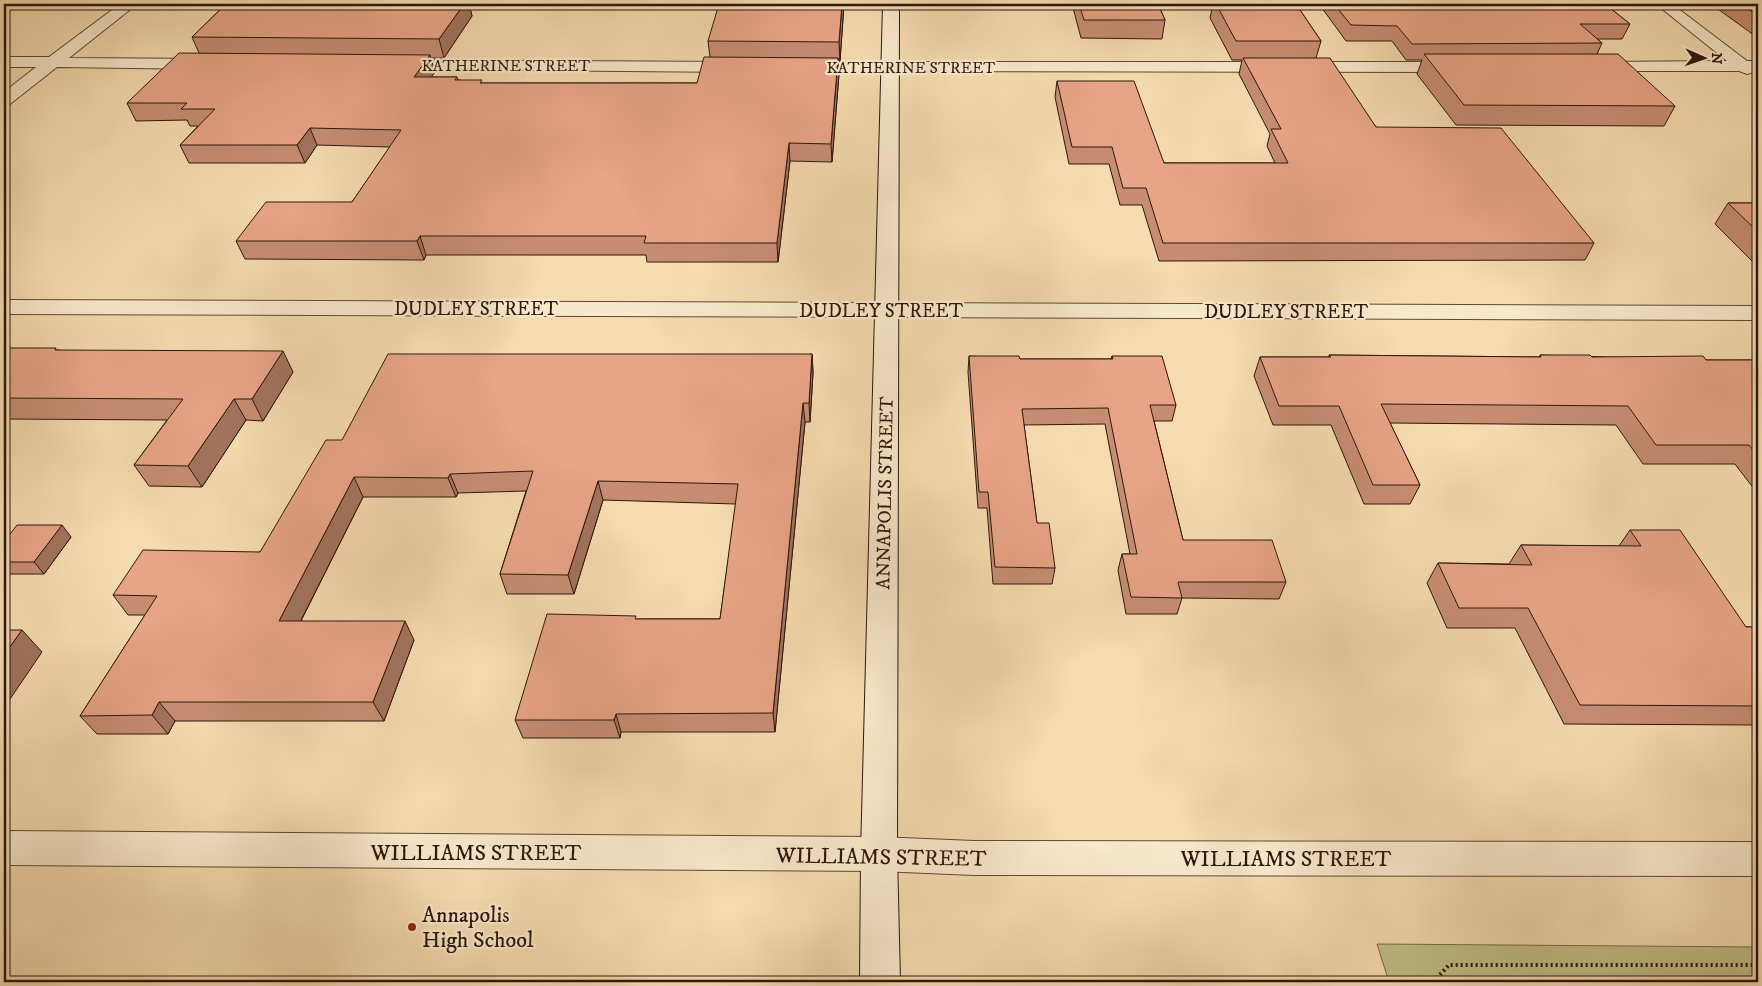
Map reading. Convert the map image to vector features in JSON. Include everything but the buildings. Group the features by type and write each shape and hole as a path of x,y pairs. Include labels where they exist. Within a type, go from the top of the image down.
{"street":[{"path":"4,100 129,4"},
{"name":"ANNAPOLIS STREET","path":"880,982 879,854 891,4"},
{"path":"1663,4 1751,66 1758,78"},
{"path":"4,62 220,64"},
{"name":"KATHERINE STREET","path":"379,65 757,67"},
{"path":"1581,66 1751,66"},
{"name":"KATHERINE STREET","path":"787,67 1471,67"},
{"name":"DUDLEY STREET","path":"4,307 1758,313"},
{"name":"WILLIAMS STREET","path":"4,848 879,854 994,858 1758,859"}],"path":[{"path":"1433,982 1449,965 1758,964"}],"shaded area":[{"path":"1377,944 1758,947 1758,982 1389,982"}],"place":[{"name":"Annapolis High School","path":"412,927"}]}
